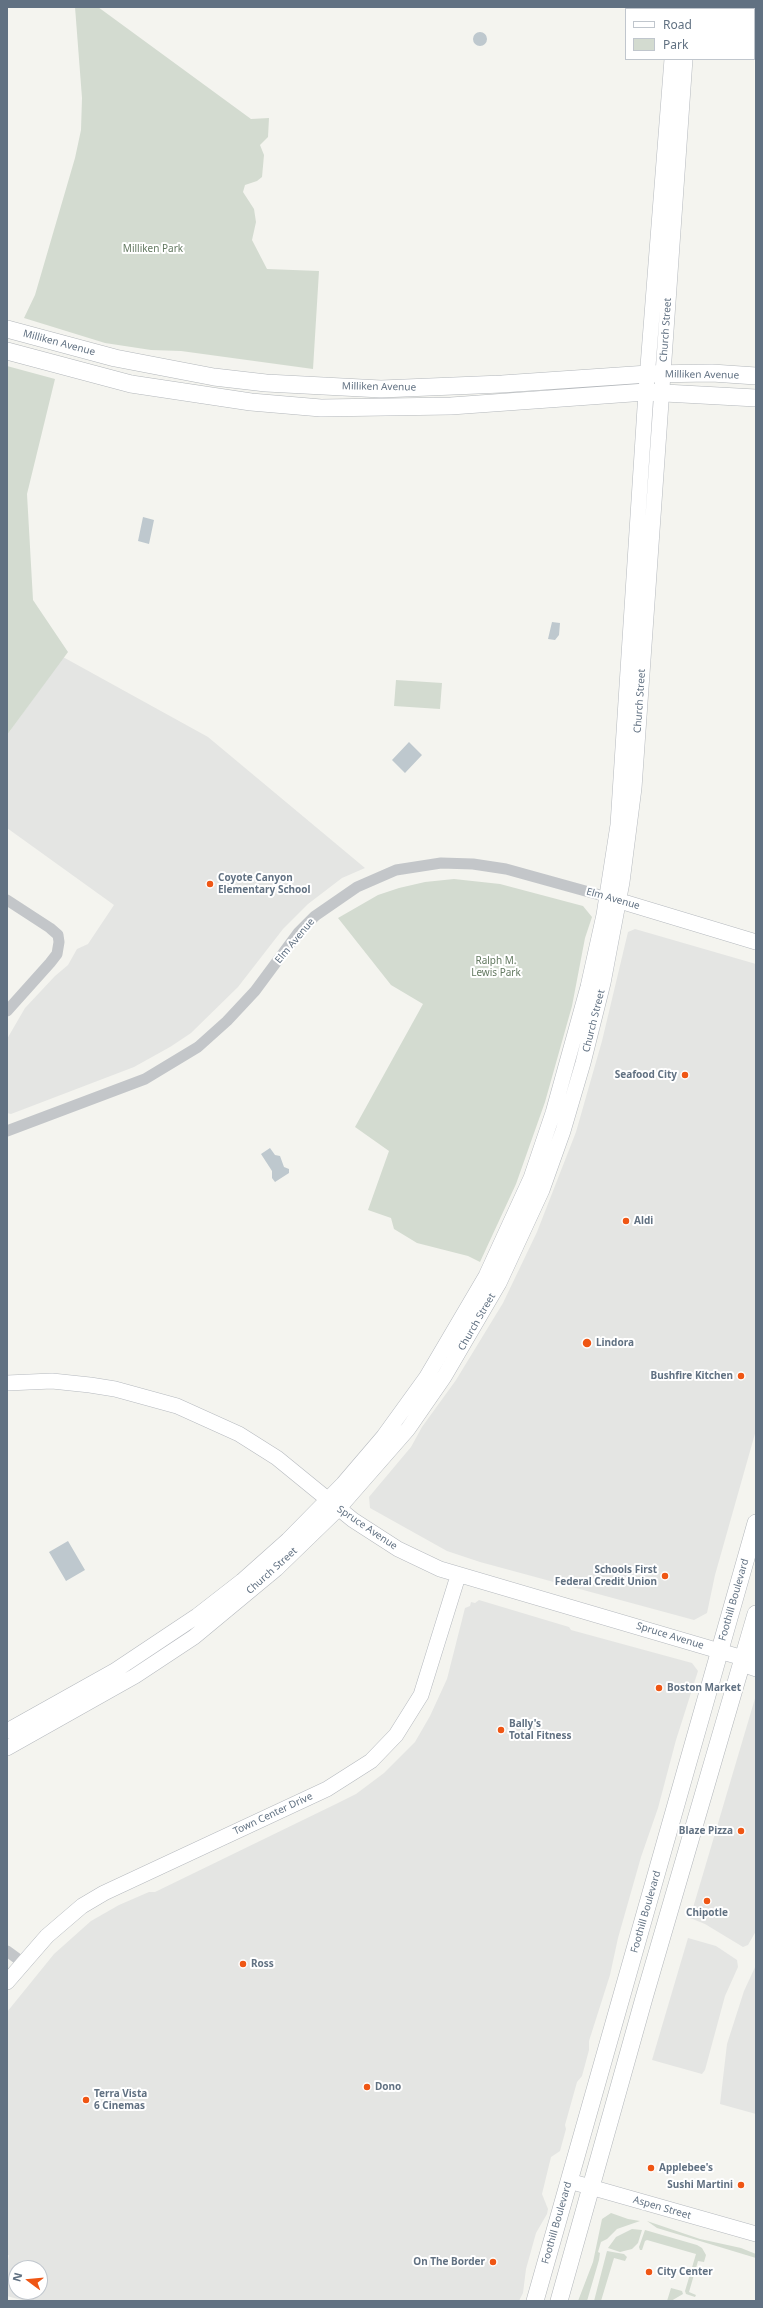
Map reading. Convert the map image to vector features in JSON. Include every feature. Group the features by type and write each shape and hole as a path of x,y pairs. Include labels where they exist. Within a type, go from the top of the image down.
{"main road":[{"name":"Church Street","path":"7,1748 135,1676 194,1637 276,1569 333,1504 384,1436 426,1378 492,1280 553,1113 613,899 634,788 663,393 655,374 672,60"},
{"name":"Church Street","path":"613,899 646,392 655,374 685,60"},
{"name":"Milliken Avenue","path":"7,329 123,360 214,377 266,383 381,389 425,388 655,374 712,373 756,376"},
{"name":"Milliken Avenue","path":"7,351 132,384 251,402 321,408 451,406 646,392 756,398"},
{"name":"Elm Avenue","path":"613,899 756,942"},
{"name":"Spruce Avenue","path":"7,1383 52,1381 90,1385 116,1389 177,1406 239,1434 277,1458 333,1504 398,1549 458,1576 591,1612 719,1651 750,1656 750,1667 756,1670"},
{"name":"Church Street","path":"7,1731 116,1670 197,1616 333,1504"},
{"name":"Foothill Boulevard","path":"536,2301 756,1523"},
{"name":"Town Center Drive","path":"7,1982 22,1962 63,1920 104,1893 327,1789 371,1761 396,1735 421,1695 458,1576"},
{"path":"559,2301 592,2188 644,1998 750,1656 756,1614"},
{"name":"Aspen Street","path":"569,2181 756,2234"}],"street":[{"name":"Elm Avenue","path":"7,1131 145,1079 198,1047 227,1021 254,991 298,933 315,916 357,887 396,870 440,863 473,864 506,869 613,899"},
{"path":"7,900 50,928 58,935 59,942 57,954 7,1011"},
{"path":"7,1951 22,1962"}],"shaded area":[{"path":"477,32 483,32 487,36 487,42 483,46 477,46 473,42 473,36"},
{"path":"143,517 154,520 149,544 138,541"},
{"path":"552,622 560,623 559,635 555,640 548,639"},
{"name":"Coyote Canyon Elementary School","path":"63,657 208,737 365,868 342,878 308,904 283,929 238,987 191,1033 170,1047 134,1067 11,1114 7,1113 7,1039 25,1008 55,976 68,965 77,949 88,944 114,905 7,828 7,735"},
{"path":"409,742 422,755 405,773 392,760"},
{"path":"635,929 756,964 756,1430 715,1575 707,1613 694,1620 480,1562 447,1551 370,1508 369,1497 411,1447 422,1427 456,1380 503,1303 537,1232 576,1132 602,1041 628,932"},
{"path":"270,1148 275,1155 280,1156 284,1167 289,1169 289,1173 275,1182 272,1178 272,1171 261,1154"},
{"path":"68,1541 85,1570 66,1581 49,1552"},
{"path":"479,1600 569,1627 571,1630 692,1663 698,1671 676,1740 658,1808 641,1857 618,1938 610,1975 589,2041 589,2050 582,2076 577,2082 565,2125 566,2129 560,2151 551,2157 542,2194 548,2209 547,2214 536,2233 526,2269 523,2293 519,2301 21,2300 48,2300 48,2260 8,2260 9,2255 7,2256 7,2012 54,1954 91,1921 119,1905 149,1892 155,1892 356,1794 384,1773 415,1742 430,1716 447,1679 465,1608 470,1606 471,1602 475,1603"},
{"path":"756,1695 756,1931 748,1945 743,1947 705,1924 690,1918"},
{"path":"688,1938 716,1946 737,1960 738,1967 725,1996 705,2070 702,2074 652,2060"},
{"path":"756,1965 756,2114 720,2104 727,2044 744,1991"},
{"path":"8,2260 8,2296 7,2296"}],"green space":[{"name":"Milliken Park","path":"75,7 98,7 251,119 269,118 268,137 260,145 264,155 262,177 257,181 245,185 243,192 254,209 256,222 252,240 267,269 319,271 313,369 181,351 151,350 105,343 24,318 35,295 75,158 81,130 82,98"},
{"path":"7,366 55,379 27,494 33,600 68,652 7,735"},
{"path":"396,680 442,683 440,709 394,706"},
{"name":"Ralph M. Lewis Park","path":"454,879 500,884 583,906 592,917 585,938 572,1006 545,1102 516,1184 480,1262 468,1256 417,1243 394,1229 391,1218 368,1210 389,1151 355,1127 423,1004 391,985 338,918 378,895 425,882"},
{"path":"611,2213 628,2219 640,2221 617,2229 607,2239 601,2242 598,2252 600,2253 599,2260 587,2301 578,2301 593,2262 602,2219"},
{"path":"647,2221 700,2239 741,2248 756,2254 756,2258 657,2228"},
{"path":"632,2229 642,2230 638,2243 632,2249 620,2252 608,2248 616,2237"},
{"path":"645,2230 697,2245 702,2248 706,2255 704,2262 698,2261 689,2292 696,2295 695,2297 686,2294 685,2291 696,2254 647,2240 645,2241 642,2250 640,2250 639,2247"},
{"path":"607,2251 624,2254 627,2257 625,2261 614,2258 601,2301 594,2301"},
{"path":"671,2288 682,2291 683,2294 671,2301 667,2301"}],"place":[{"name":"Coyote Canyon Elementary School","path":"210,884"},
{"name":"Seafood City","path":"685,1075"},
{"name":"Aldi","path":"626,1221"},
{"name":"Lindora","path":"587,1343"},
{"name":"Bushfire Kitchen","path":"741,1376"},
{"name":"Schools First Federal Credit Union","path":"665,1576"},
{"name":"Boston Market","path":"659,1688"},
{"name":"Bally's Total Fitness","path":"501,1730"},
{"name":"Blaze Pizza","path":"741,1831"},
{"name":"Chipotle","path":"707,1901"},
{"name":"Ross","path":"243,1964"},
{"name":"Dono","path":"367,2087"},
{"name":"Terra Vista 6 Cinemas","path":"86,2100"},
{"name":"Applebee's","path":"651,2168"},
{"name":"Sushi Martini","path":"741,2185"},
{"name":"On The Border","path":"493,2262"},
{"name":"City Center","path":"649,2272"}]}
